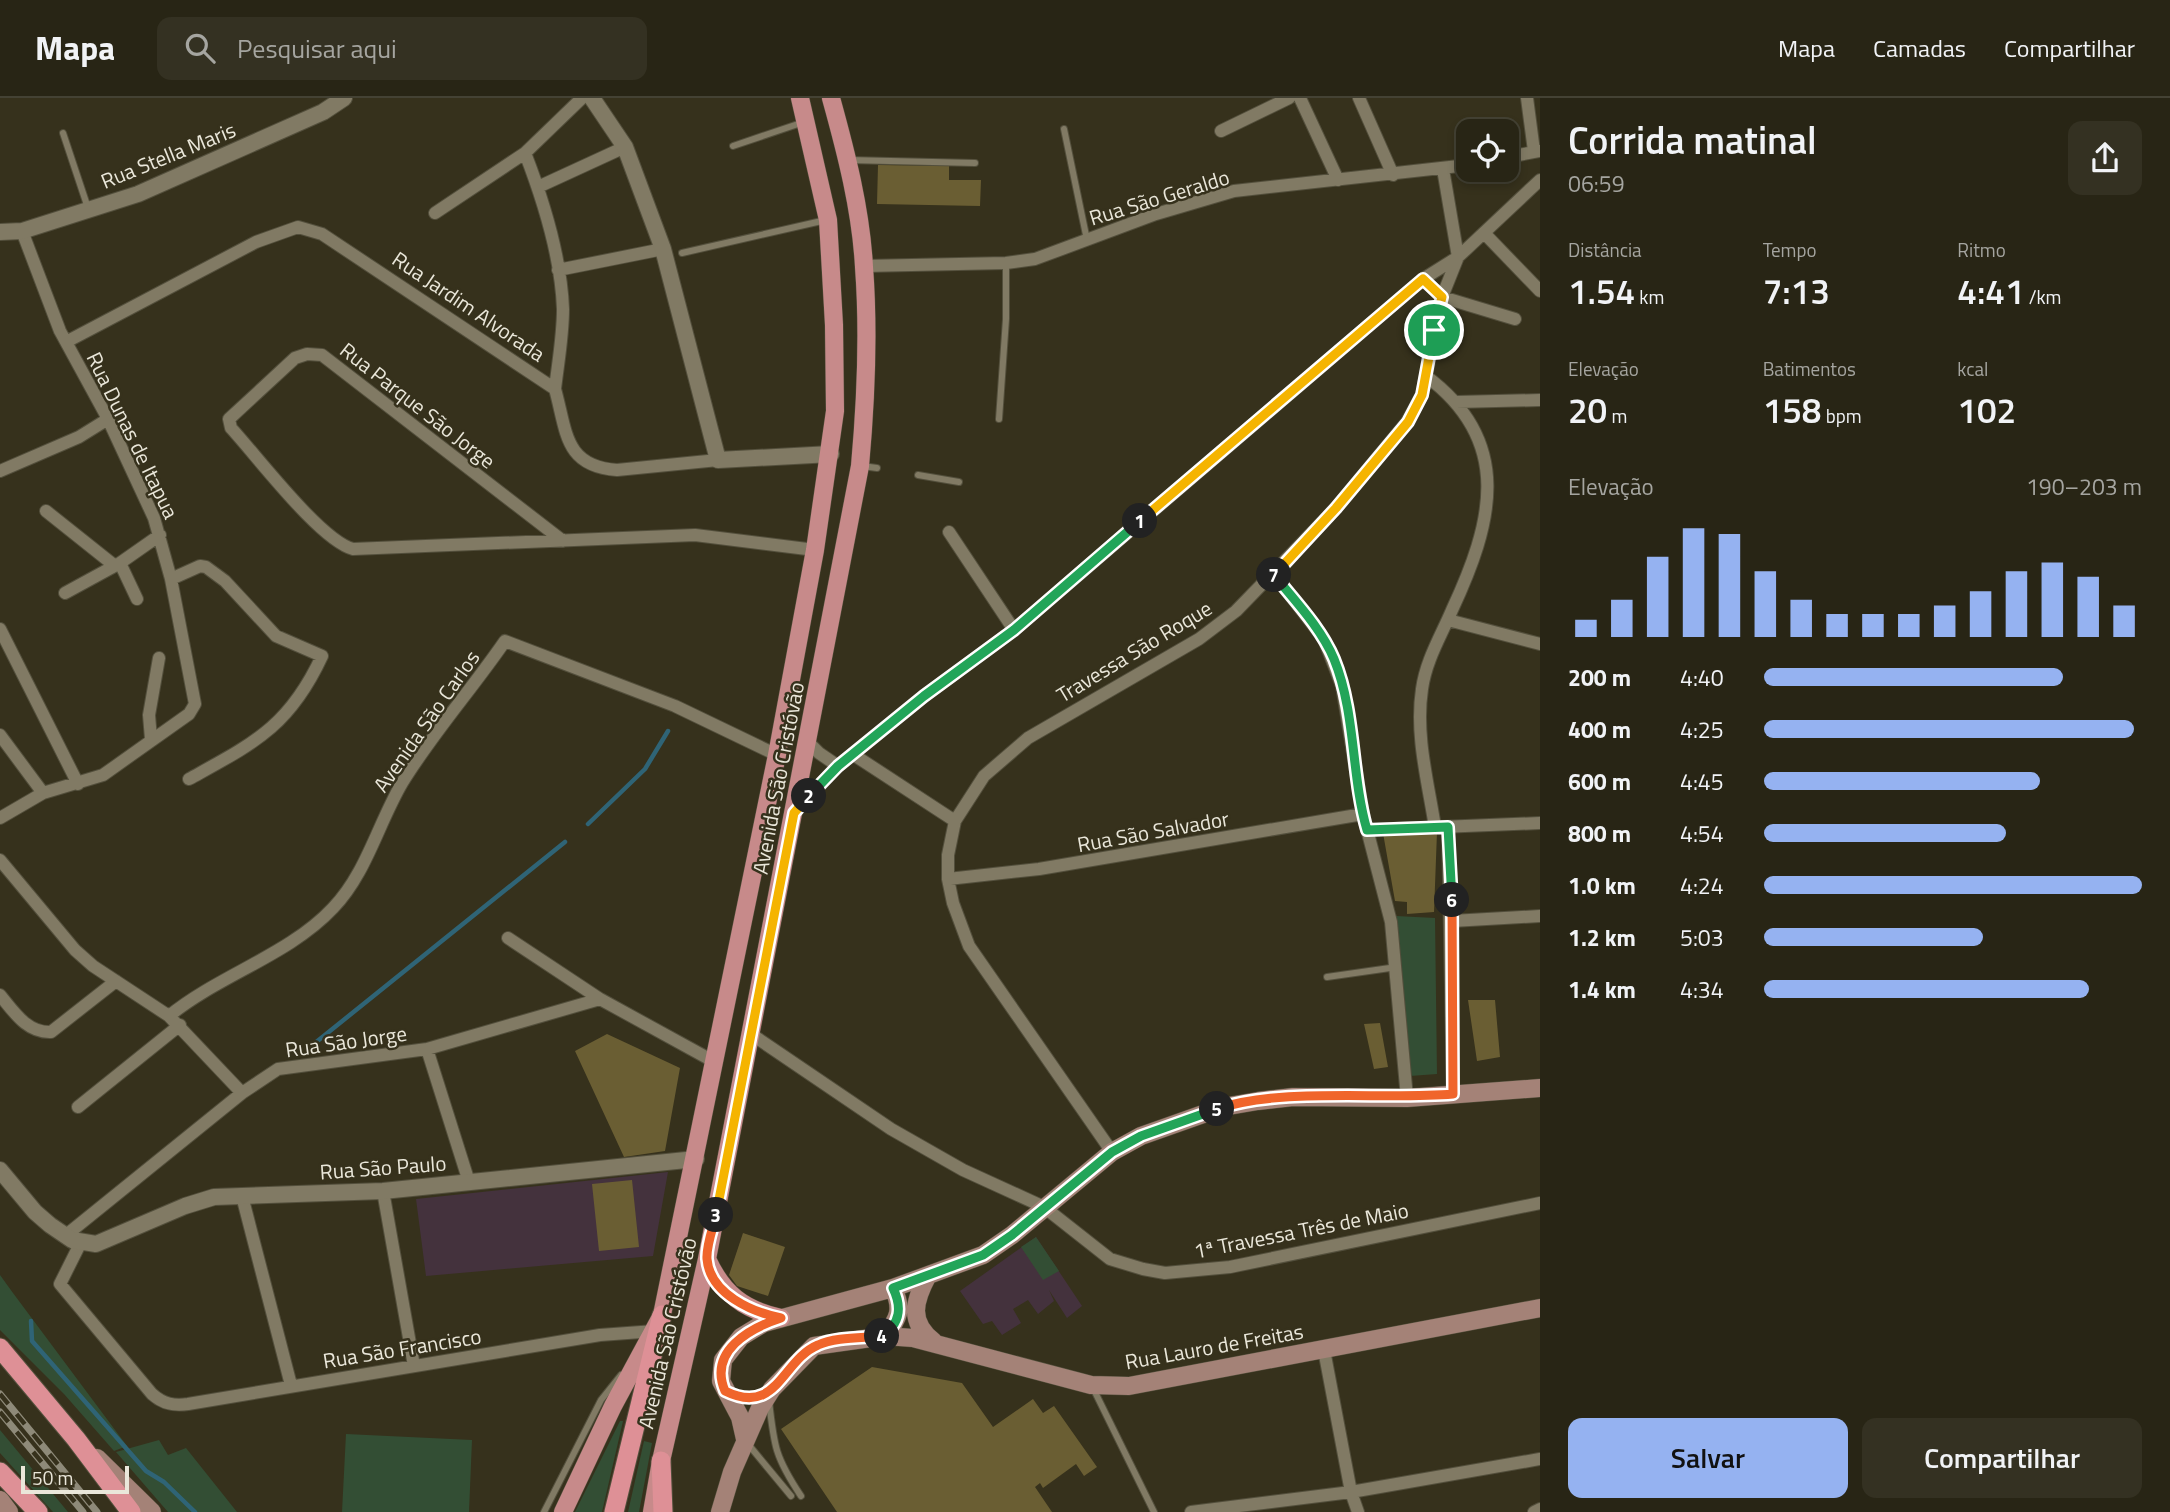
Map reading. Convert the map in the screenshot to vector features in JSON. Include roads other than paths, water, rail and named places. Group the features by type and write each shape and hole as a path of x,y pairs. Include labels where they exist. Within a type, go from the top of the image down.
{"highway":[{"path":"614,1512 658,1323"},
{"path":"0,1348 76,1439 131,1512"},
{"path":"661,1461 663,1512"},
{"path":"0,1472 38,1512"}],"main road":[{"name":"Avenida São Cristóvão","path":"563,1512 658,1323 696,1159 713,1061 777,755 815,550 831,454 835,387 828,220 800,98"},
{"name":"Avenida São Cristóvão","path":"652,1512 707,1259 807,741 869,467 864,266 846,160 831,98"},
{"path":"745,1439 740,1417 725,1391 721,1370 731,1348 752,1329 781,1318 814,1312 893,1288 983,1255 1112,1152 1141,1136 1223,1107 1293,1097 1407,1098 1540,1088"},
{"path":"707,1259 722,1289 733,1299 764,1314 781,1318"},
{"path":"928,1275 917,1298 915,1316 920,1330 934,1342"},
{"path":"885,1336 898,1319 900,1304 893,1288"},
{"name":"Rua Lauro de Freitas","path":"770,1392 814,1346 885,1336 934,1342 1091,1385 1148,1383 1540,1308"},
{"path":"725,1391 750,1398 770,1392"},
{"path":"720,1512 745,1439 770,1392"},
{"path":"76,1439 152,1512"},
{"path":"0,1500 9,1512"}],"street":[{"name":"Rua Stella Maris","path":"0,232 22,231 138,194 323,112 344,98"},
{"path":"435,213 525,153 582,98"},
{"path":"592,98 625,147 663,249 718,460"},
{"path":"1221,131 1289,98"},
{"path":"1300,98 1338,180"},
{"path":"1359,98 1393,175"},
{"path":"1519,155 1537,151 1527,98"},
{"path":"538,187 625,147"},
{"path":"525,153 538,187 558,270 563,309 555,389"},
{"name":"Rua São Geraldo","path":"864,266 1006,263 1035,259 1156,214 1224,194 1456,167"},
{"path":"1443,169 1458,257"},
{"path":"794,813 838,766 924,696 1014,630 1423,279 1458,257 1485,234 1540,180"},
{"name":"Rua Jardim Alvorada","path":"66,342 256,242 299,228 323,234 555,389 571,448 583,461 593,466 617,470 718,460 831,454"},
{"name":"Rua Dunas de Itapua","path":"22,231 66,342 138,481 160,535 172,579 195,704 189,713 151,739"},
{"path":"1485,234 1540,291"},
{"path":"558,270 663,249"},
{"name":"Travessa São Roque","path":"1112,1152 969,946 953,903 948,879 948,855 955,821 984,776 1028,738 1199,639 1236,611 1336,508 1408,422 1418,405 1442,297 1458,257"},
{"path":"1423,279 1442,297 1515,319"},
{"name":"Rua Parque São Jorge","path":"563,541 322,355 307,354 295,358 229,419 231,428 308,514 345,547 370,551 695,535 815,550"},
{"path":"1426,376 1456,402 1482,450 1490,489 1484,530 1473,565 1427,668 1420,713 1421,744 1435,827"},
{"path":"1456,402 1540,400"},
{"path":"0,471 79,437 108,419"},
{"path":"46,511 118,564 137,599"},
{"path":"949,532 1014,630"},
{"path":"65,593 118,564 160,535"},
{"path":"172,579 200,566 206,567 225,581 276,636 322,656 303,693 275,727 252,744 189,779"},
{"path":"1274,574 1324,639 1334,659 1342,686 1363,814 1391,922 1407,1098"},
{"path":"1448,620 1540,644"},
{"path":"0,629 78,784"},
{"name":"Avenida São Carlos","path":"169,1016 293,938 334,908 360,871 386,811 404,780 505,641 675,706 777,755"},
{"path":"0,818 43,793 78,784 113,769 151,739 149,715 159,657"},
{"path":"0,735 43,793"},
{"path":"807,741 838,766"},
{"path":"854,755 955,821"},
{"name":"Rua São Salvador","path":"948,879 1040,869 1363,814"},
{"path":"1367,830 1540,823"},
{"path":"1448,827 1452,921 1453,1094"},
{"path":"0,860 75,950 180,1025 242,1093"},
{"path":"1452,921 1540,916"},
{"path":"508,938 600,999 713,1061"},
{"path":"0,995 26,1025 39,1032 51,1032 116,981"},
{"name":"Rua São Jorge","path":"65,1236 242,1093 278,1069 427,1049 600,999"},
{"path":"78,1107 180,1025"},
{"name":"1ª Travessa Três de Maio","path":"751,1034 891,1129 964,1170 1044,1207 1110,1259 1165,1273 1230,1267 1540,1203"},
{"path":"427,1049 468,1182"},
{"name":"Rua São Paulo","path":"81,1242 103,1242 204,1199 383,1191 696,1159"},
{"path":"0,1170 35,1212 65,1236 81,1242"},
{"path":"383,1191 414,1366"},
{"path":"242,1196 291,1385"},
{"name":"Rua São Francisco","path":"81,1242 60,1284 157,1398 179,1405 658,1323"},
{"path":"1324,1350 1351,1492 1359,1512"},
{"path":"1191,1512 1351,1492 1540,1459"},
{"path":"1534,1512 1540,1509"}],"lane":[{"path":"733,146 807,121"},
{"path":"1065,129 1087,240"},
{"path":"63,133 89,209"},
{"path":"846,160 975,163"},
{"path":"682,253 828,220"},
{"path":"999,419 1006,319 1006,263"},
{"path":"918,475 959,482"},
{"path":"1326,977 1397,967"},
{"path":"544,1512 601,1400 645,1347"},
{"path":"1091,1385 1154,1512"},
{"path":"770,1392 771,1437 777,1458 801,1496"},
{"path":"745,1439 791,1496"}],"waterway":[{"path":"588,824 645,769 668,731"},
{"path":"315,1043 565,842"},
{"path":"31,1321 32,1341 146,1471 164,1482 195,1512"}],"railway":[{"path":"0,1394 97,1512"},
{"path":"0,1412 83,1512"}]}
